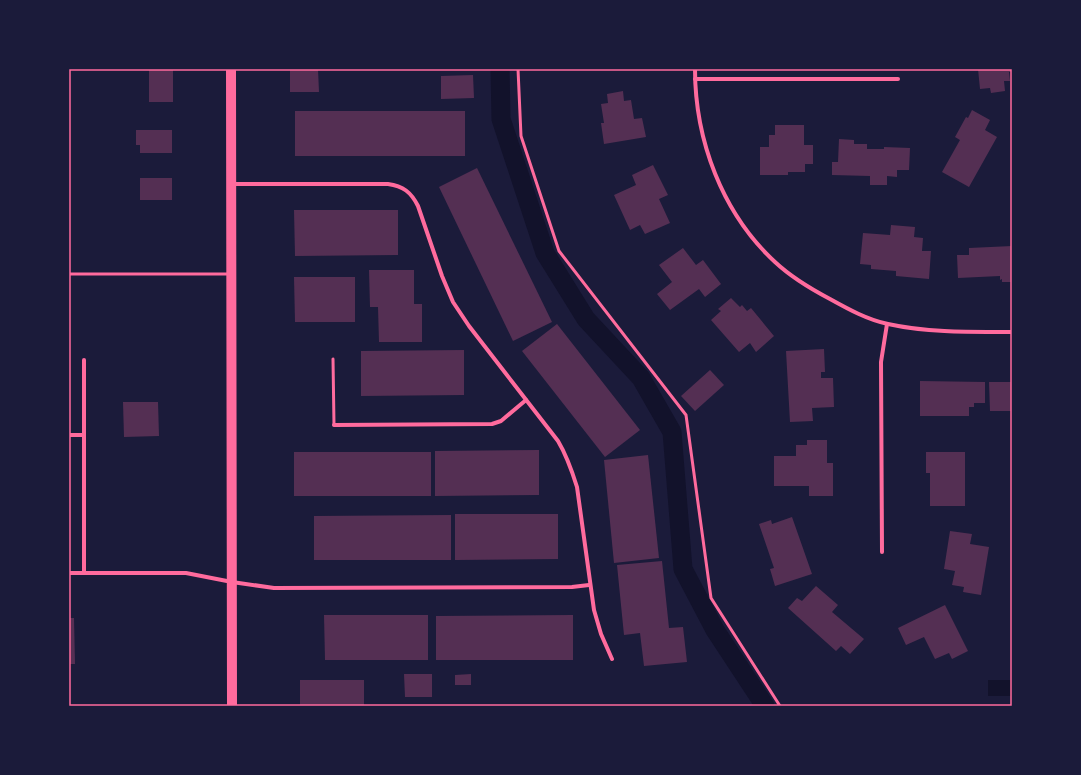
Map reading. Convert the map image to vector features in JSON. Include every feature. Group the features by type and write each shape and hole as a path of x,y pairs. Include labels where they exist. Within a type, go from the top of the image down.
{"main road":[{"path":"231,69 232,706"}],"street":[{"path":"695,69 698,113 704,143 713,170 739,219 775,262 798,280 854,312 887,324 925,330 1012,332"},
{"path":"695,79 898,79"},
{"path":"231,184 388,184 404,188 413,196 453,302 469,326 558,442 573,471 577,487 589,585 601,634 612,659"},
{"path":"882,552 881,362 887,324"},
{"path":"84,360 84,573"},
{"path":"334,425 492,424 501,421 526,400"},
{"path":"69,435 84,435"},
{"path":"69,573 186,572 232,582 274,588 572,587 589,585"}],"lane":[{"path":"518,69 521,136 559,251 686,415 711,598 780,706"},
{"path":"69,274 231,274"},
{"path":"333,359 334,425"}],"shaded area":[{"path":"988,680 1012,680 1012,696 988,696"}],"building":[{"path":"149,69 173,69 173,102 149,102"},
{"path":"290,69 318,69 319,92 290,92"},
{"path":"978,69 1012,69 1012,72 1009,72 1010,81 1004,81 1005,91 991,93 990,88 980,89"},
{"path":"473,75 474,98 441,99 441,76"},
{"path":"623,91 624,101 631,100 634,119 642,118 646,137 604,144 601,123 604,123 601,104 608,103 607,94"},
{"path":"972,110 990,120 985,130 997,137 969,187 942,172 960,140 955,137 966,117 968,118"},
{"path":"295,111 465,111 465,156 295,156"},
{"path":"775,125 804,125 804,145 813,145 813,164 805,164 805,172 788,172 788,175 760,175 760,147 769,147 769,135 775,135"},
{"path":"136,130 172,130 172,153 140,153 140,145 136,145"},
{"path":"839,139 854,140 854,144 867,144 867,149 884,149 884,147 910,148 909,170 897,170 897,177 887,176 887,185 870,185 870,176 832,175 832,162 838,162"},
{"path":"653,165 668,195 659,199 670,223 645,234 640,225 630,230 614,195 636,185 632,175"},
{"path":"477,168 552,322 513,341 439,187"},
{"path":"140,178 172,178 172,200 140,200"},
{"path":"294,210 398,210 398,255 295,256"},
{"path":"891,225 915,227 914,237 923,238 922,251 931,251 929,279 896,276 896,271 871,269 871,265 860,264 863,233 890,235"},
{"path":"1012,246 1012,282 1002,282 1002,279 1000,280 1000,276 958,278 957,255 969,255 969,248"},
{"path":"683,248 696,265 703,260 721,284 705,297 699,289 670,310 657,294 672,282 659,265"},
{"path":"369,270 414,270 414,304 422,304 422,342 379,342 378,307 370,307"},
{"path":"294,277 355,277 355,322 295,322"},
{"path":"731,298 740,307 742,305 747,311 751,308 774,336 756,352 750,343 739,352 711,320 721,311 718,309"},
{"path":"557,324 640,430 605,457 522,351"},
{"path":"824,349 825,372 821,372 821,378 833,378 834,407 812,408 813,421 790,422 786,351"},
{"path":"464,350 464,395 361,396 361,351"},
{"path":"710,370 724,385 695,411 681,396"},
{"path":"920,381 985,382 985,403 974,403 974,407 969,407 969,416 920,416"},
{"path":"989,382 1012,382 1012,411 990,411"},
{"path":"123,402 158,402 159,436 124,437"},
{"path":"807,440 827,440 827,463 833,463 833,496 809,496 809,486 774,486 774,456 796,456 796,445 807,445"},
{"path":"539,450 539,495 435,496 435,451"},
{"path":"294,452 431,452 431,496 294,496"},
{"path":"926,452 965,452 965,506 930,506 930,473 926,473"},
{"path":"648,455 659,558 614,563 604,460"},
{"path":"455,514 558,514 558,559 455,560"},
{"path":"451,515 451,560 314,560 314,516"},
{"path":"792,517 812,574 775,586 770,569 774,568 759,524 771,520 772,524"},
{"path":"950,531 972,534 970,544 989,547 981,595 963,592 964,587 952,585 955,571 944,569"},
{"path":"662,561 669,628 683,627 687,662 644,666 640,633 624,635 617,565"},
{"path":"816,586 838,605 832,612 864,639 850,654 841,646 836,651 788,608 797,598 802,601"},
{"path":"945,605 968,651 952,659 949,653 935,659 924,637 906,645 898,628"},
{"path":"324,615 428,615 428,660 325,660"},
{"path":"573,615 573,660 436,660 436,616"},
{"path":"69,618 74,618 75,664 69,664"},
{"path":"404,674 432,674 432,697 405,697"},
{"path":"471,674 471,685 455,685 455,675"},
{"path":"300,680 364,680 364,706 300,706"}],"waterway":[{"path":"500,69 501,119 545,253 586,319 641,378 672,432 683,569 715,630 765,706"}]}
